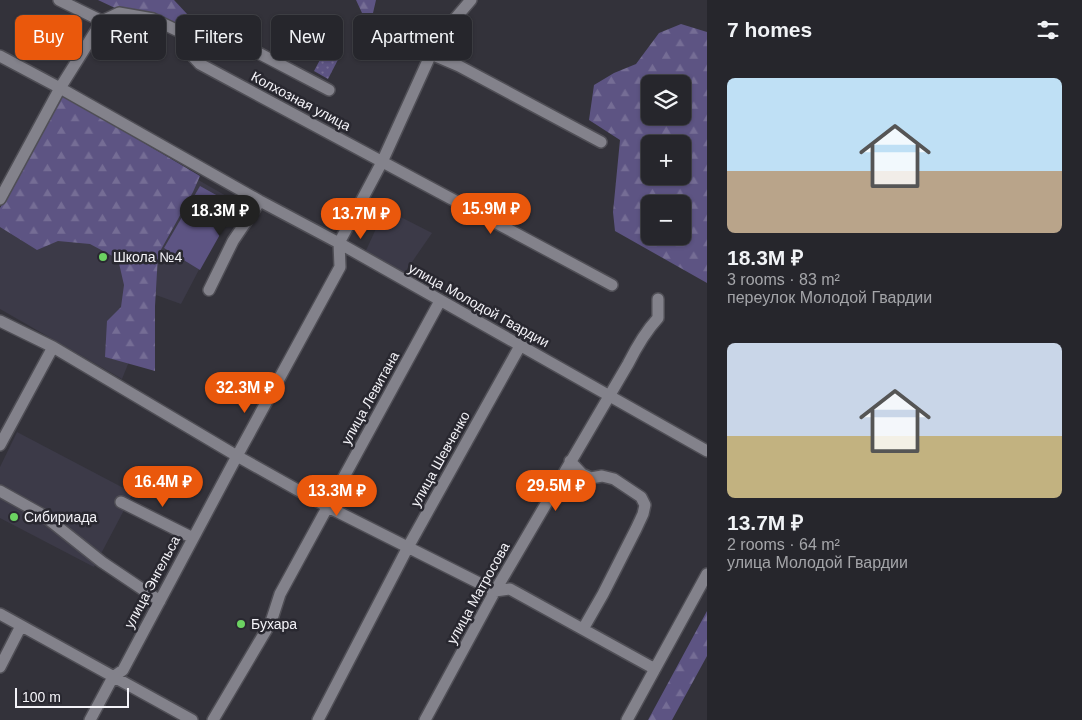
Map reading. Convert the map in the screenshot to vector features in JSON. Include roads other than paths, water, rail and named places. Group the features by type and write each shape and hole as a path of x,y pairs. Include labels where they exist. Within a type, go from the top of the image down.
{"street":[{"path":"59,0 92,16"},
{"name":"улица Энгельса","path":"458,15 471,0"},
{"path":"115,15 119,13 130,15"},
{"path":"0,199 60,88 92,37"},
{"path":"261,54 329,90"},
{"name":"улица Молодой Гвардии","path":"0,56 707,451"},
{"name":"Колхозная улица","path":"196,60 200,64 382,162"},
{"name":"улица Энгельса","path":"90,720 113,677 123,670 236,456 340,267 339,244 382,162 428,60"},
{"path":"444,60 601,142"},
{"path":"382,162 612,285"},
{"path":"209,290 233,241 260,201"},
{"name":"улица Матросова","path":"425,720 495,591 570,461 647,330 658,318 658,299"},
{"name":"улица Левитана","path":"213,720 271,622 280,594 440,301"},
{"path":"0,321 53,347 236,456 328,507 495,591 510,589 655,668"},
{"name":"улица Шевченко","path":"318,720 408,547 520,346"},
{"path":"0,445 53,347"},
{"path":"570,461 582,474 592,478 602,476 614,479 641,497 645,505 636,529 583,629"},
{"path":"0,491 43,515 102,562 160,600"},
{"path":"122,502 193,538"},
{"path":"627,720 707,574"},
{"path":"0,614 192,720"},
{"path":"0,667 21,626"}],"place":[{"name":"Школа №4","path":"103,257"},
{"name":"Сибириада","path":"14,517"},
{"name":"Бухара","path":"241,624"}]}
